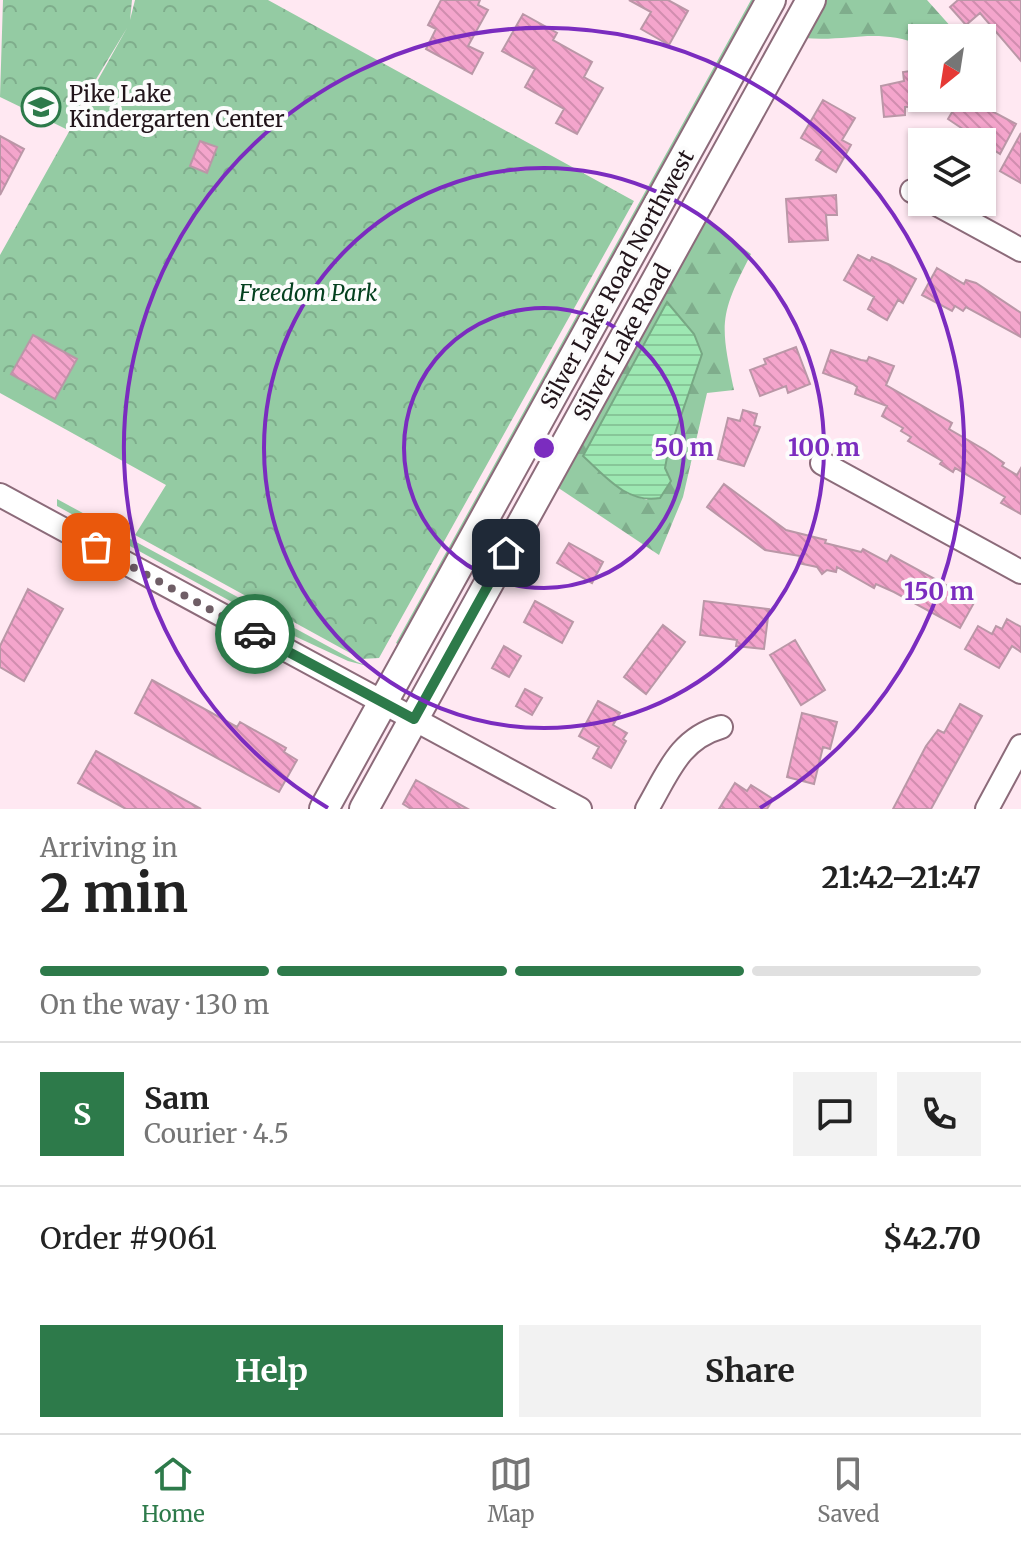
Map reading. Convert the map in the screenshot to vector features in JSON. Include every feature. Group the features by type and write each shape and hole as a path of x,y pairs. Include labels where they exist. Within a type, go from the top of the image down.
{"main road":[{"name":"Silver Lake Road Northwest","path":"324,809 771,0"},
{"name":"Silver Lake Road","path":"364,809 811,0"}],"street":[{"path":"959,216 1021,250"},
{"path":"822,463 1021,572"},
{"path":"0,495 580,809"},
{"path":"647,809 685,745 700,733 721,727"},
{"path":"987,809 1021,746"}],"green space":[{"name":"Freedom Park","path":"3,0 132,0 130,20 135,0 268,0 634,201 379,658 361,659 135,535 166,485 0,393 0,255 127,28 66,129 0,97"},
{"path":"751,0 757,0 399,645 396,643"},
{"path":"826,0 927,0 948,24 908,24 908,41 876,36 804,38"},
{"path":"704,220 751,254 733,292 725,320 726,349 734,390 707,393 683,497 659,555 557,487","holes":["676,315 694,334 665,468 647,500 628,494 583,456"]},
{"path":"57,499 371,667 348,661 290,634 57,506"}],"shaded area":[{"path":"667,302 694,334 702,354 667,457 665,468 671,481 660,498 648,499 617,487 583,456"}],"building":[{"path":"441,0 480,0 478,5 488,10 468,46 483,53 472,74 426,49 436,29 428,25"},
{"path":"629,0 668,0 688,11 669,45 641,29 651,12"},
{"path":"958,0 1021,0 1021,61 996,32 996,24 989,24 980,13 965,24 950,7"},
{"path":"523,14 557,33 553,40 592,62 584,77 603,88 577,134 556,123 564,109 525,87 535,69 502,51"},
{"path":"908,71 908,107 905,107 905,115 884,117 881,86 904,81 903,72"},
{"path":"823,100 855,118 842,140 851,145 836,172 816,160 822,150 801,138"},
{"path":"952,112 994,112 1016,124 1000,154 996,151 996,128 961,128 948,119"},
{"path":"1021,133 1021,183 1000,171"},
{"path":"0,136 24,149 0,195"},
{"path":"200,141 217,147 207,173 190,166"},
{"path":"836,195 837,215 826,215 828,240 789,242 786,199"},
{"path":"858,255 870,261 872,257 916,279 903,303 898,300 887,320 868,309 874,297 844,280"},
{"path":"937,268 964,284 966,280 976,283 1021,313 1021,337 966,307 963,311 955,306 952,311 922,295"},
{"path":"33,335 77,359 55,399 11,374"},
{"path":"796,347 810,384 788,393 786,386 760,396 750,370 766,364 764,359"},
{"path":"831,350 861,360 867,361 869,357 894,366 886,385 952,423 949,429 1004,463 1002,466 1017,475 1021,468 1021,514 1001,503 1005,497 955,468 953,472 940,464 942,461 908,441 911,437 901,431 903,428 882,416 887,406 855,394 857,387 853,384 823,373"},
{"path":"743,410 757,414 754,425 760,427 744,466 718,459 728,418 740,421"},
{"path":"724,484 786,530 861,552 863,549 887,562 891,555 975,601 960,628 894,592 876,584 874,588 837,567 836,572 827,570 822,574 817,567 798,563 800,556 765,550 707,507"},
{"path":"569,543 603,562 592,583 557,563"},
{"path":"28,589 63,609 24,681 0,667 0,646"},
{"path":"535,601 573,622 562,643 524,622"},
{"path":"704,601 769,609 764,649 736,646 737,640 700,635"},
{"path":"1007,619 1021,627 1021,652 1012,646 999,668 965,649 978,626 992,634 996,626 1002,629"},
{"path":"663,625 685,642 646,694 624,677"},
{"path":"795,640 825,690 801,705 770,655"},
{"path":"504,646 521,656 509,677 492,668"},
{"path":"152,680 237,727 240,722 286,748 284,752 297,760 279,792 135,713"},
{"path":"525,689 542,698 532,715 516,706"},
{"path":"598,701 620,713 613,725 627,733 623,739 626,741 611,768 593,758 599,747 579,736"},
{"path":"960,704 982,716 931,809 893,809 926,746 938,730 944,733"},
{"path":"802,713 837,722 830,749 823,747 814,784 787,777"},
{"path":"96,751 201,809 126,809 78,783"},
{"path":"416,780 468,809 411,809 403,804"},
{"path":"735,783 747,791 751,785 773,799 767,809 719,809"}],"way so far":[{"path":"96,547 255,634"}],"place":[{"name":"Pike Lake Kindergarten Center","path":"41,107"}],"route":[{"path":"255,634 414,719 506,553"}]}
